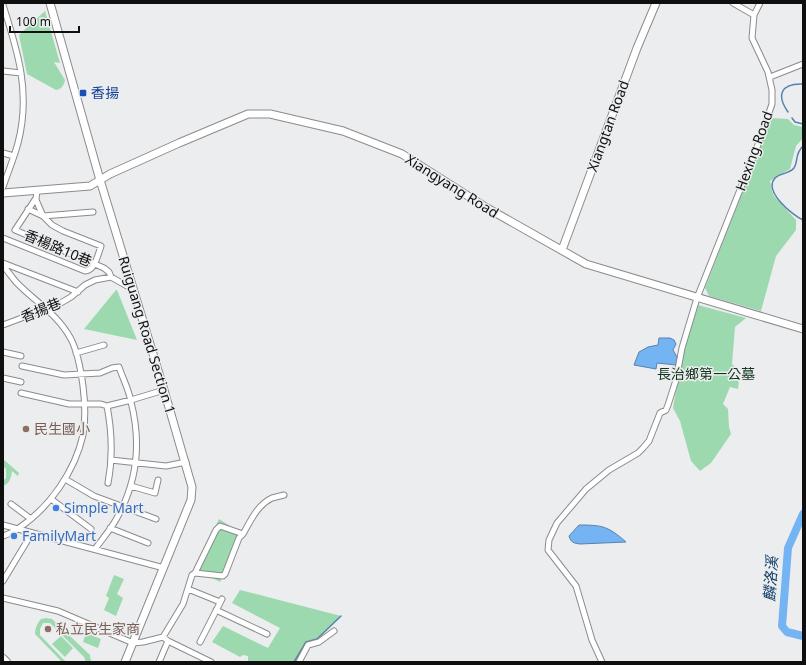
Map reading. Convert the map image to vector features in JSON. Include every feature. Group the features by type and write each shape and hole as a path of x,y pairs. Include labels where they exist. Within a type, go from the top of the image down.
{"main road":[{"path":"3,659 6,662"}],"street":[{"name":"Ruiguang Road Section 1","path":"50,3 100,180 186,462 193,493 125,662"},
{"name":"Xiangtan Road","path":"562,250 637,48 656,3"},
{"path":"733,3 754,15"},
{"name":"Hexing Road","path":"602,662 592,640 576,586 548,550 549,540 557,523 586,489 609,470 644,448 649,441 660,413 666,410 668,405 697,298 759,142 772,104 770,77 752,38 754,15 760,3"},
{"path":"3,5 17,51 23,91 22,121 18,142 3,187"},
{"path":"770,77 803,64"},
{"path":"3,72 21,73"},
{"name":"Xiangyang Road","path":"3,193 90,186 179,143 248,114 270,114 343,131 402,154 487,208 586,264 803,329"},
{"path":"3,153 14,156"},
{"name":"香楊路10巷","path":"37,190 36,198 43,216"},
{"name":"香楊路10巷","path":"36,198 16,230 104,268 109,272 111,277 134,290"},
{"path":"3,238 85,271 92,269 102,246 63,231 52,225 43,216 28,209"},
{"path":"43,216 93,212"},
{"path":"3,264 17,283 54,315 71,339 82,373 85,404 83,435 72,466 65,479 40,512 19,529 3,536"},
{"name":"香揚巷","path":"3,264 78,292"},
{"name":"香揚巷","path":"3,325 47,309 71,297 94,280 111,277"},
{"path":"76,352 104,345"},
{"path":"3,352 21,356"},
{"path":"22,366 64,375 100,373 119,367 131,400 137,435 136,464 131,486 119,515 95,549"},
{"path":"3,378 21,382"},
{"path":"21,393 69,404 101,404 107,406 164,390"},
{"path":"107,406 110,422 111,460 108,483"},
{"path":"111,460 136,464 166,466 186,462"},
{"path":"65,479 94,496 156,519"},
{"path":"131,486 155,492 158,480"},
{"path":"193,574 223,576 226,574 239,538 252,517 261,506 271,499 284,495"},
{"path":"51,499 91,529"},
{"path":"11,504 31,519"},
{"path":"3,525 164,568"},
{"path":"3,598 58,612 133,643 163,637 183,604 193,574 216,530 220,526 242,534"},
{"path":"110,528 148,543"},
{"path":"3,581 32,532"},
{"path":"188,589 221,600 200,642"},
{"path":"216,610 267,634"},
{"path":"299,662 308,645 319,642 334,631"},
{"path":"163,637 168,641 211,662"},
{"path":"159,662 168,641"}],"green space":[{"path":"45,11 60,63 54,62 65,80 60,89 56,90 27,74 19,35"},
{"path":"771,118 788,119 794,125 803,127 803,138 796,146 790,169 770,181 774,196 796,220 796,230 776,256 761,311 709,296 705,288"},
{"path":"117,290 137,340 84,329"},
{"name":"長治鄉第一公墓","path":"698,305 746,318 735,327 732,364 740,372 738,389 730,387 723,404 728,409 731,434 711,463 700,471 691,461 680,421 673,408 683,350 694,312"},
{"path":"3,459 19,473 18,476 12,471 10,480 3,486 3,481 6,478 6,469 3,466"},
{"path":"219,519 244,535 220,582 195,569"},
{"path":"114,575 124,579 117,594 123,598 116,616 104,610 109,598 106,596"},
{"path":"240,590 341,616 317,639 306,642 294,662 248,662 248,656 243,655 240,657 212,642 223,626 268,648 280,628 232,603"},
{"path":"41,619 52,619 90,655 91,662 86,662 84,657 50,623 43,623 40,629 40,635 66,662 62,662 35,634 37,624"},
{"path":"86,633 101,639 98,648 83,642"},
{"path":"61,636 73,648 65,657 52,644"}],"water":[{"path":"659,338 670,338 674,340 676,344 673,350 677,357 676,365 657,363 656,369 634,365 639,352 648,347 658,345"},
{"path":"579,525 599,526 609,530 626,542 574,543 569,536"}],"waterway":[{"path":"788,112 782,100 783,91 785,88 790,86 803,84"},
{"path":"792,118 795,122 803,124"},
{"path":"803,146 798,152 794,168 777,176 772,183 773,189 780,202 792,213 803,220"},
{"name":"麟洛溪","path":"803,514 788,548 782,626 787,632 803,636"},
{"path":"294,662 306,642 317,639 341,616"}],"place":[{"name":"香揚","path":"83,93"},
{"name":"民生國小","path":"26,429"},
{"name":"Simple Mart","path":"56,508"},
{"name":"FamilyMart","path":"14,536"},
{"name":"私立民生家商","path":"48,629"}]}
